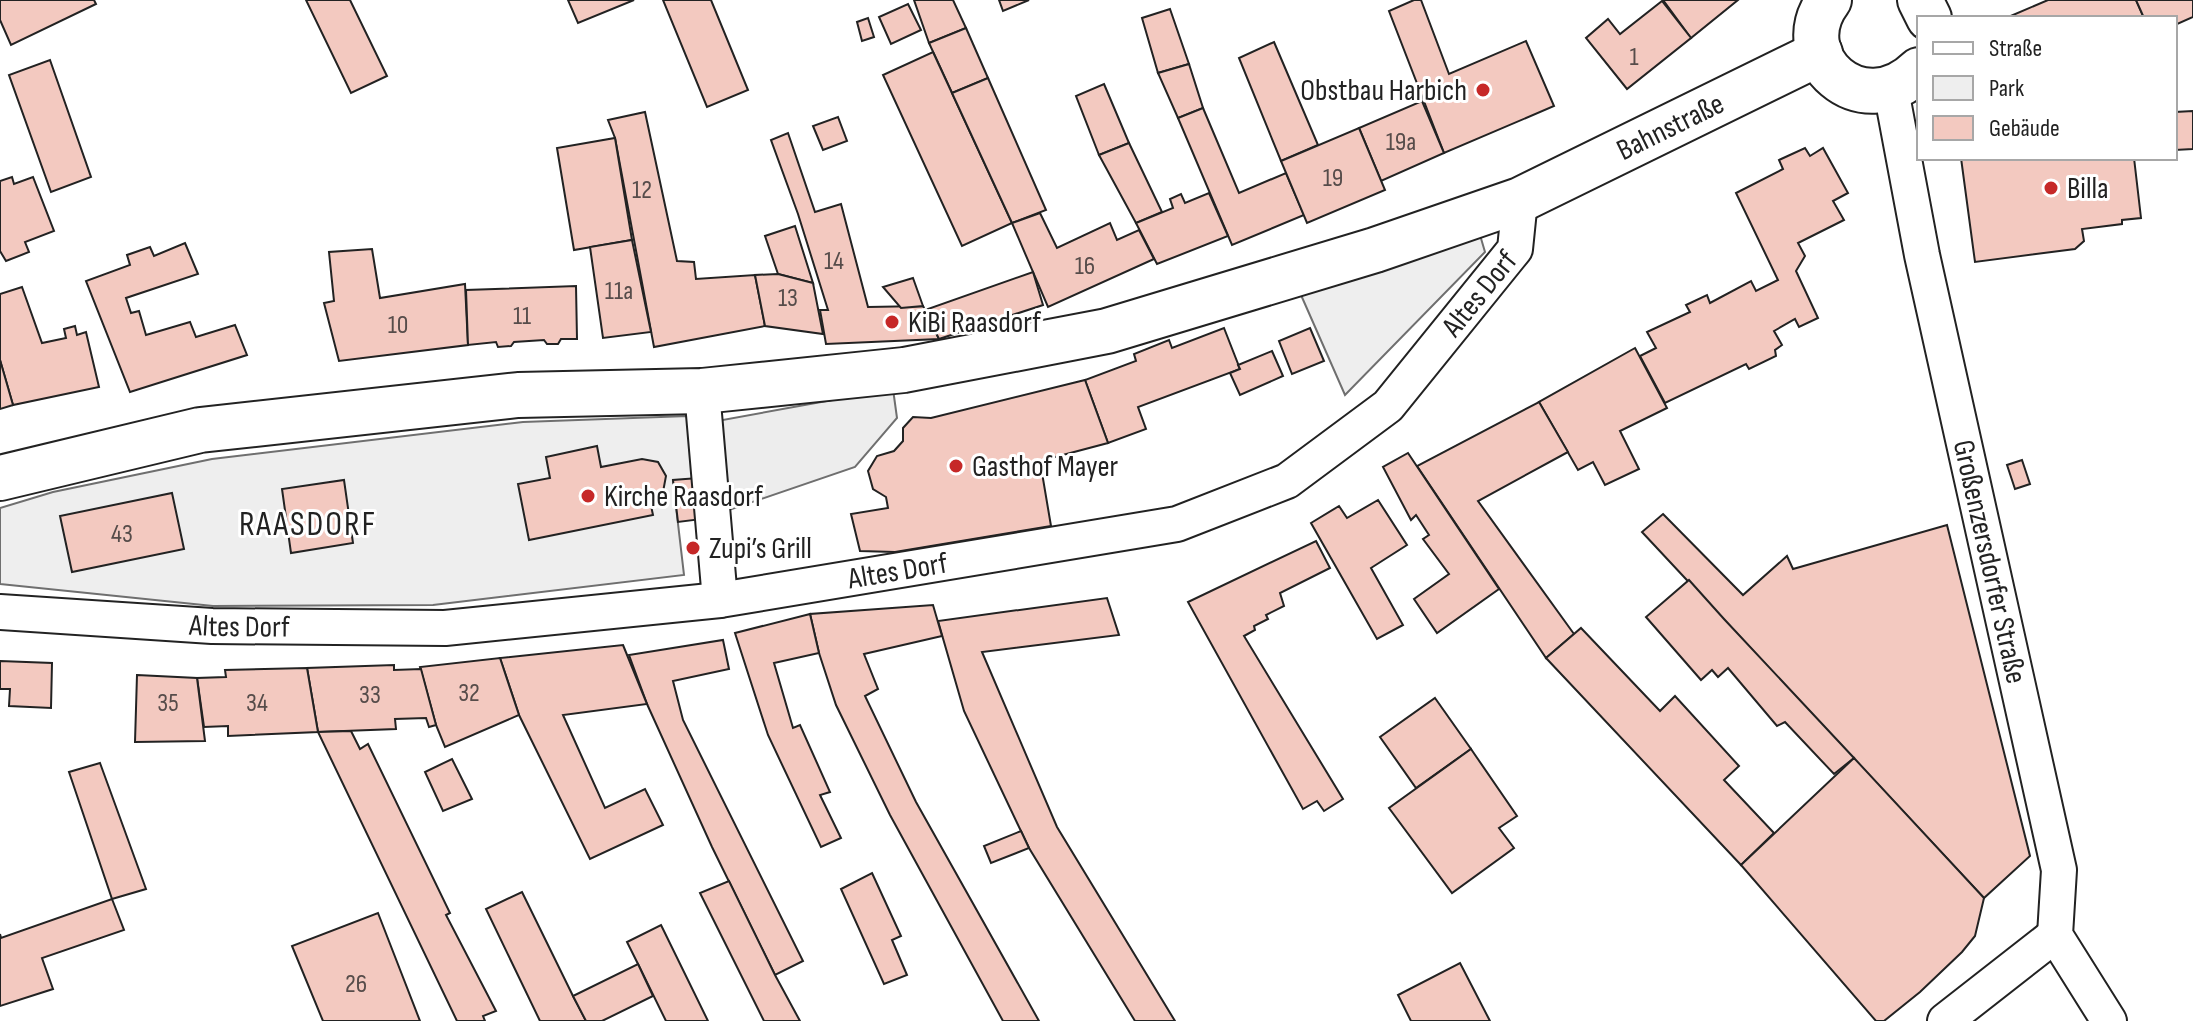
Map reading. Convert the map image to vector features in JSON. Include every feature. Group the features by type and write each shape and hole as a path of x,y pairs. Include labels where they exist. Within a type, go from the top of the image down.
{"main road":[{"path":"1829,0 1818,21 1817,37 1826,66 1848,86 1862,91 1905,80"},
{"name":"Bahnstraße","path":"1520,200 1820,53"},
{"name":"Altes Dorf","path":"0,478 200,430 518,395 702,391 904,370 1107,331 1375,250 1520,200"}],"street":[{"name":"Großenzersdorfer Straße","path":"1905,80 1922,255 2059,870 2055,935"},
{"name":"Altes Dorf","path":"0,612 212,626 445,628 720,600 1177,524 1287,481 1388,406 1515,249 1520,200"},
{"path":"702,391 720,600"},
{"path":"1945,1021 2055,935 2109,1021"}],"green space":[{"path":"1480,235 1485,252 1345,395 1301,295"},
{"path":"688,416 698,478 673,481 684,575 433,605 213,606 0,584 0,508 53,492 212,459 523,422"}],"shaded area":[{"path":"893,389 897,418 855,467 726,511 717,421"}],"building":[{"path":"0,0 94,0 96,4 11,45 0,20"},
{"path":"306,0 350,0 387,76 351,93"},
{"path":"568,0 634,0 578,23"},
{"path":"663,0 711,0 748,90 707,107"},
{"path":"914,0 953,0 966,28 929,43"},
{"path":"999,0 1029,0 1003,11"},
{"name":"Obstbau Harbich","path":"1421,0 1449,74 1526,41 1554,106 1444,153 1389,11"},
{"path":"1663,0 1738,0 1691,38"},
{"path":"2048,0 2136,0 2143,16 2011,16"},
{"path":"2136,0 2193,0 2193,17 2177,24 2177,16 2143,16"},
{"path":"1662,1 1691,38 1627,89 1586,38 1608,19 1620,34"},
{"path":"908,4 921,30 891,44 879,17"},
{"path":"1170,9 1189,64 1158,73 1142,18"},
{"path":"868,18 874,37 862,41 857,22"},
{"path":"966,28 988,78 952,93 929,43"},
{"path":"1274,42 1318,145 1281,161 1239,58"},
{"path":"933,52 1012,223 962,246 883,75"},
{"path":"50,60 91,177 51,192 9,75"},
{"path":"1189,64 1203,108 1178,118 1158,73"},
{"path":"988,78 1046,210 1012,223 952,93"},
{"path":"1104,84 1129,143 1099,155 1076,96"},
{"path":"1422,101 1444,153 1381,181 1359,128"},
{"path":"1203,108 1239,193 1286,173 1304,215 1232,245 1178,118"},
{"path":"2193,111 2193,149 2177,150 2177,112"},
{"path":"645,112 677,261 694,262 696,279 755,275 765,326 654,347 615,138 608,120"},
{"path":"838,117 847,141 823,150 813,126"},
{"path":"1359,128 1385,190 1307,223 1281,161"},
{"path":"788,133 815,212 841,204 868,307 923,306 939,339 826,344 820,310 828,310 771,140"},
{"path":"615,138 632,240 574,250 557,148"},
{"path":"1129,143 1162,212 1136,223 1099,155"},
{"path":"1805,148 1810,156 1823,148 1848,193 1833,201 1844,220 1798,243 1805,256 1796,271 1818,318 1799,327 1795,319 1774,331 1782,345 1775,350 1776,356 1749,369 1746,364 1665,403 1640,356 1656,348 1647,332 1690,312 1686,305 1707,295 1710,303 1751,281 1756,291 1778,280 1736,193 1783,169 1779,160"},
{"name":"Billa","path":"1961,160 2134,160 2141,218 2122,220 2122,224 2082,229 2084,241 2075,249 1975,262"},
{"path":"12,177 14,184 33,177 54,231 25,242 29,252 6,261 0,251 0,181"},
{"path":"1209,193 1228,236 1157,264 1136,223 1173,208 1170,199 1181,194 1185,203"},
{"path":"1040,213 1057,248 1110,223 1117,240 1139,230 1154,259 1048,307 1012,223"},
{"path":"795,226 813,283 778,274 765,236"},
{"path":"632,240 651,332 603,338 590,247"},
{"path":"185,243 198,274 126,298 131,313 139,311 146,335 190,322 196,337 235,325 247,355 130,392 86,281 130,265 127,255 150,247 154,256"},
{"path":"372,249 380,298 465,284 468,345 339,361 324,303 334,301 329,252"},
{"path":"1033,272 1043,305 939,339 925,310"},
{"path":"778,274 813,283 823,334 765,326 755,275"},
{"path":"913,278 923,306 901,308 883,287"},
{"path":"576,286 577,339 561,339 558,344 547,344 544,340 514,342 511,346 498,347 496,342 468,345 466,290"},
{"path":"22,287 42,343 66,338 64,329 75,326 77,335 86,332 99,387 13,405 0,360 0,294"},
{"path":"1224,328 1240,369 1138,407 1146,429 1108,443 1085,380 1136,361 1134,354 1169,340 1172,348"},
{"path":"1310,328 1324,361 1292,374 1279,341"},
{"path":"1635,348 1667,408 1620,431 1639,469 1605,485 1593,462 1578,470 1539,402"},
{"path":"1272,351 1283,376 1240,395 1230,373 1240,369 1238,365"},
{"path":"0,360 13,405 0,409"},
{"name":"Gasthof Mayer","path":"1085,380 1108,443 1040,461 1051,526 895,552 860,551 851,514 888,508 886,497 873,489 868,471 877,456 894,451 903,441 903,428 913,417 931,418"},
{"path":"1539,402 1568,452 1478,501 1574,634 1546,658 1417,466"},
{"name":"Kirche Raasdorf","path":"597,446 601,467 642,459 658,462 666,476 663,492 650,501 653,515 529,540 518,484 550,478 546,457"},
{"path":"1408,453 1499,589 1437,633 1414,599 1449,574 1423,539 1429,535 1416,515 1411,520 1383,467"},
{"path":"2022,460 2030,484 2015,489 2007,465"},
{"path":"698,478 702,519 678,522 673,480"},
{"path":"344,480 353,543 291,553 282,489"},
{"path":"172,493 184,549 72,572 60,516"},
{"path":"1378,500 1407,545 1371,568 1403,625 1377,639 1311,523 1339,506 1347,518"},
{"path":"1663,514 1743,595 1787,556 1793,569 1947,525 2030,856 1984,898 1642,532"},
{"path":"1316,541 1330,568 1280,593 1284,606 1266,615 1268,619 1244,636 1343,799 1324,811 1317,801 1303,809 1188,602"},
{"path":"1689,580 1854,758 1834,774 1785,722 1777,726 1728,668 1718,677 1712,670 1701,680 1646,617"},
{"path":"1107,598 1119,635 982,652 1057,827 1175,1021 1135,1021 1029,848 964,711 938,621"},
{"path":"933,605 942,636 864,654 878,689 865,696 916,802 1039,1021 1003,1021 890,815 836,705 810,614"},
{"path":"810,614 819,653 774,663 793,728 800,725 830,792 820,795 841,838 821,847 768,735 735,633"},
{"path":"1581,628 1660,711 1675,696 1739,766 1724,780 1774,833 1741,865 1546,658"},
{"path":"723,640 729,669 673,681 683,720 803,961 775,975 712,847 647,704 629,655"},
{"path":"623,645 647,704 563,715 605,808 645,789 663,825 590,859 519,715 500,658"},
{"path":"500,658 519,715 445,747 420,667"},
{"path":"0,661 52,663 51,708 9,706 10,689 0,689"},
{"path":"394,665 394,670 421,669 436,725 429,727 426,718 395,719 396,729 318,732 307,668"},
{"path":"307,668 318,732 228,736 228,726 204,727 197,678 226,677 225,670"},
{"path":"137,675 197,678 205,741 135,742"},
{"path":"1435,698 1471,749 1416,788 1380,737"},
{"path":"351,731 360,749 368,744 450,913 446,915 496,1011 483,1016 485,1021 457,1021 318,732"},
{"path":"1471,749 1517,816 1499,828 1514,848 1452,893 1389,808"},
{"path":"1854,758 1984,898 1975,936 1962,952 1884,1021 1876,1021 1741,865"},
{"path":"452,759 472,799 443,811 425,772"},
{"path":"100,763 146,889 112,899 69,772"},
{"path":"1021,831 1029,848 991,863 984,846"},
{"path":"872,873 901,936 892,940 907,975 884,984 841,889"},
{"path":"729,881 800,1021 764,1021 700,893"},
{"path":"522,892 586,1021 540,1021 486,909"},
{"path":"112,899 124,930 42,958 53,989 0,1006 0,934 1,938"},
{"path":"378,913 420,1021 323,1021 292,946"},
{"path":"661,925 708,1021 666,1021 627,942"},
{"path":"1460,963 1490,1021 1411,1021 1398,995"},
{"path":"638,964 653,996 602,1021 586,1021 573,996"}],"place":[{"name":"Obstbau Harbich","path":"1483,90"},
{"name":"Billa","path":"2051,188"},
{"name":"KiBi Raasdorf","path":"892,322"},
{"name":"Gasthof Mayer","path":"956,466"},
{"name":"Kirche Raasdorf","path":"588,496"},
{"name":"Zupi’s Grill","path":"693,548"}],"district":[{"name":"RAASDORF","path":"308,523"}]}
